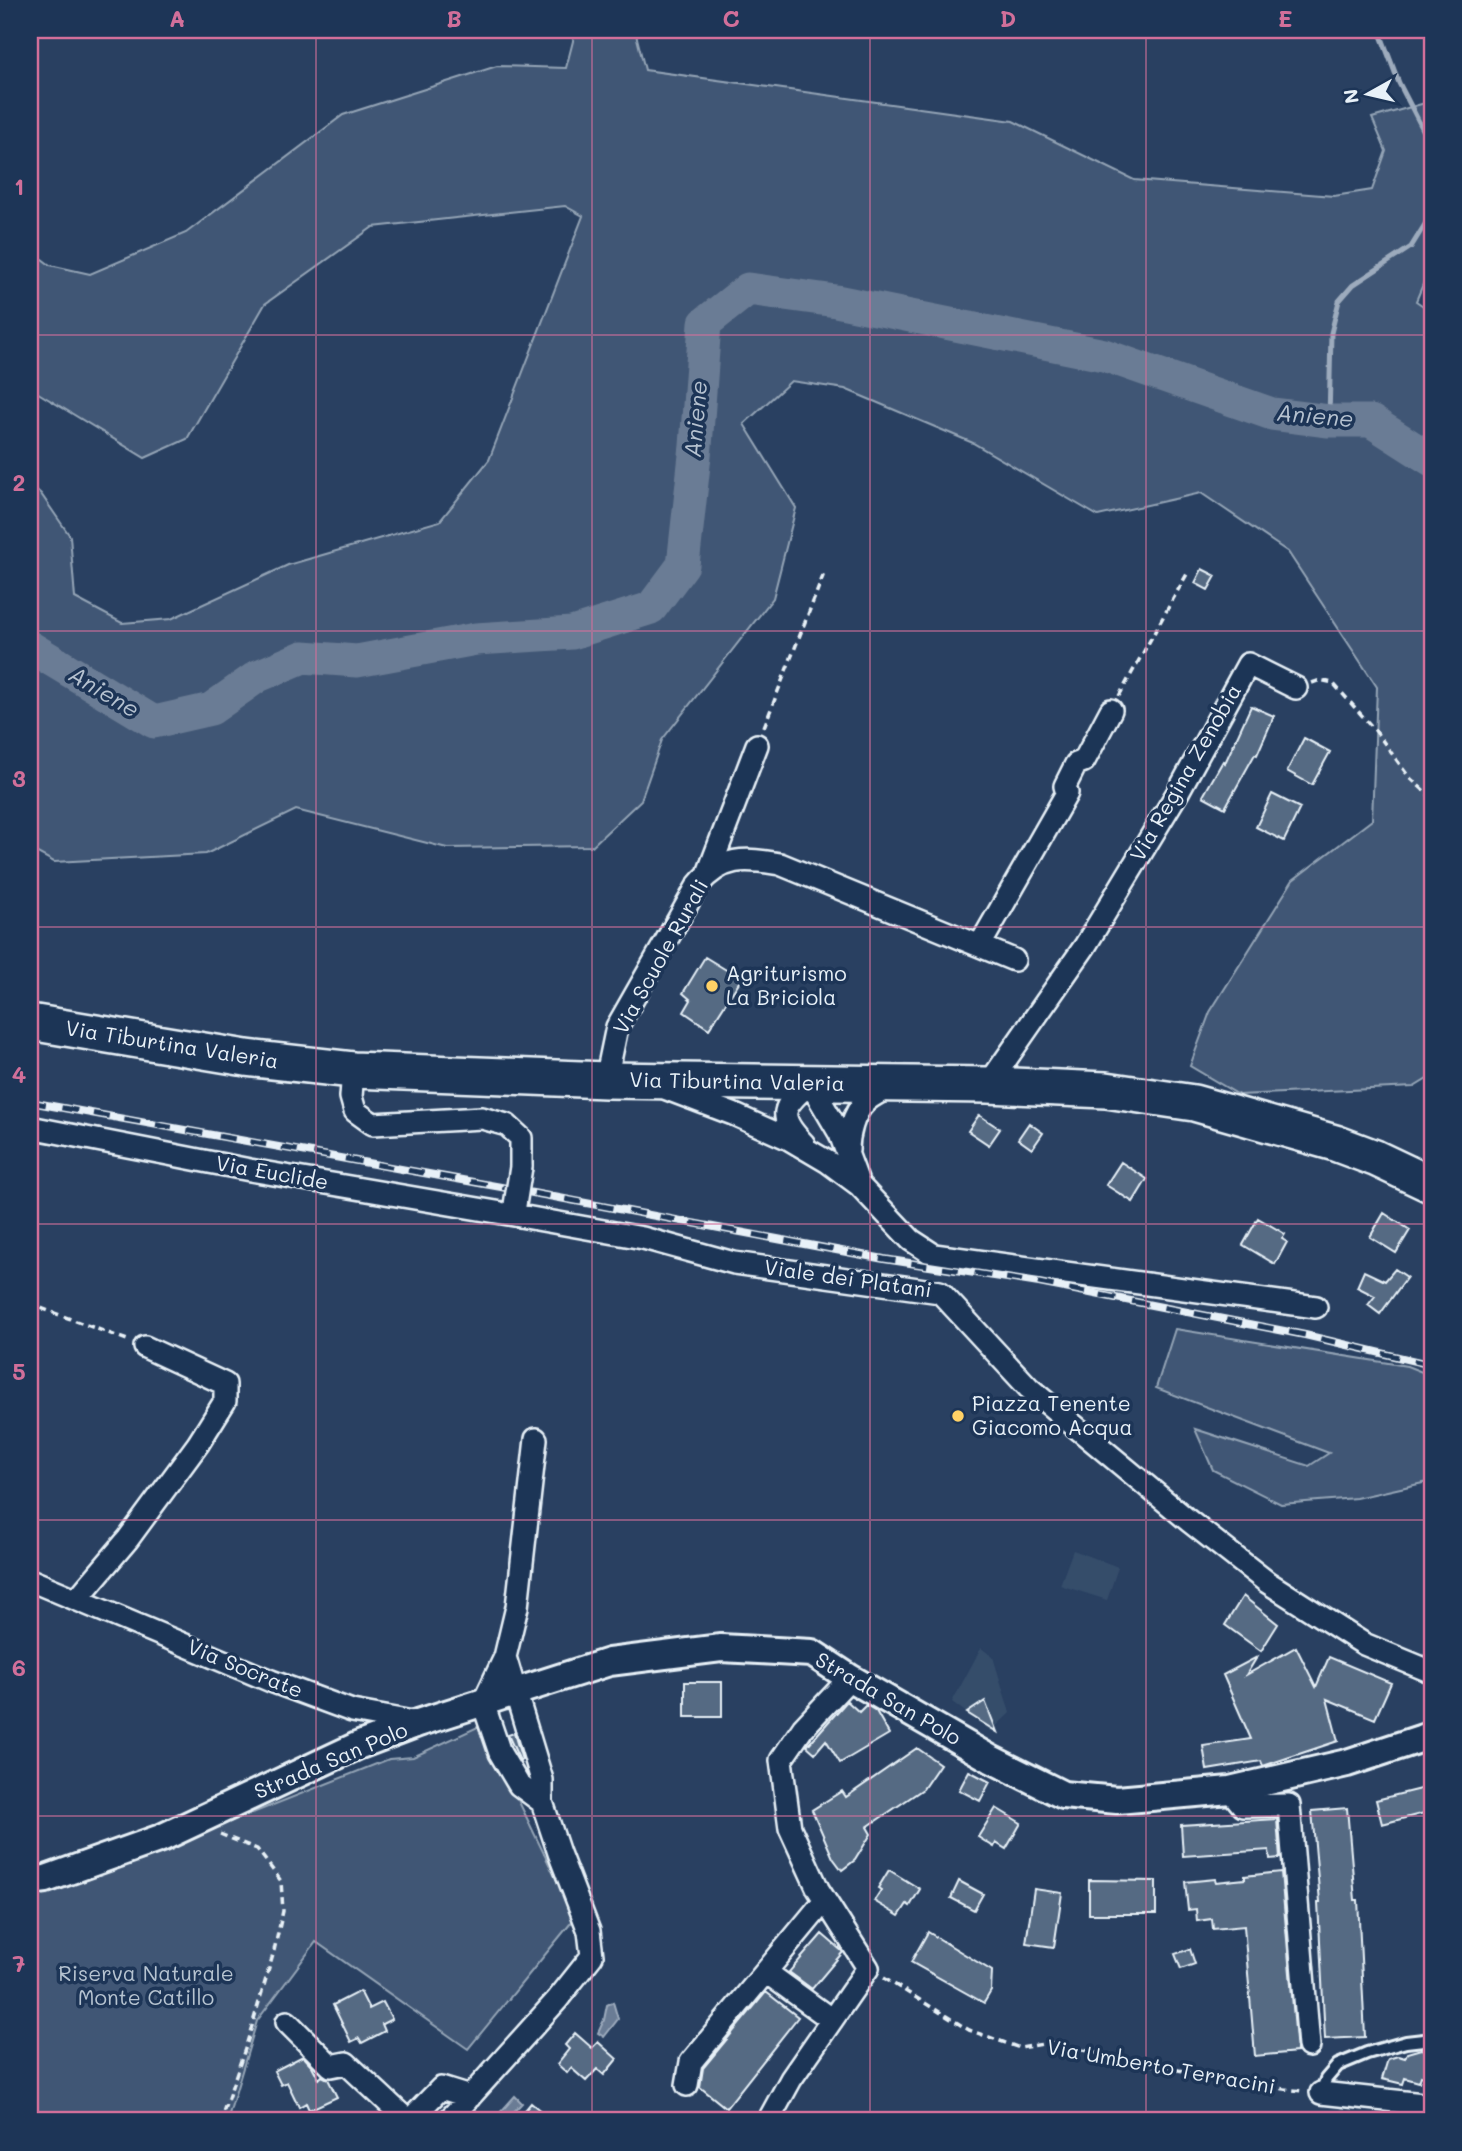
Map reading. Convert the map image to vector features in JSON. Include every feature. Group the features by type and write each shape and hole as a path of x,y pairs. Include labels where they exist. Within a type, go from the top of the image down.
{"main road":[{"name":"Via Tiburtina Valeria","path":"30,1022 246,1058 353,1070 606,1080 988,1085 1106,1090 1194,1103 1335,1143 1375,1158 1432,1185"}],"street":[{"name":"Via Regina Zenobia","path":"988,1085 1085,946 1178,792 1248,664 1296,688"},
{"path":"980,945 1067,793 1065,786 1076,764 1084,761 1111,710"},
{"path":"709,871 757,745"},
{"name":"Via Scuole Rurali","path":"606,1080 617,1027 698,886 709,871 722,865 740,860 780,864 1014,960"},
{"path":"353,1070 351,1097 355,1111 373,1124 482,1118 507,1125 521,1138 521,1167 515,1210"},
{"path":"645,1080 733,1114 813,1153 859,1185 911,1240 934,1255 1316,1307"},
{"path":"813,1153 793,1132 786,1119 789,1101 810,1083 840,1134 859,1185"},
{"path":"848,1157 848,1139 864,1102 893,1084"},
{"name":"Via Euclide","path":"30,1127 250,1170 515,1210"},
{"name":"Viale dei Platani","path":"515,1210 643,1238 734,1263 940,1292 1028,1388 1267,1582 1364,1644 1432,1672"},
{"path":"78,1599 136,1528 198,1444 225,1401 225,1384 145,1347"},
{"path":"537,1439 517,1607 505,1657 483,1703 500,1753 519,1785 542,1802"},
{"name":"Via Socrate","path":"30,1580 271,1681 352,1711 418,1723"},
{"name":"Strada San Polo","path":"30,1881 59,1874 161,1838 357,1746 418,1723 608,1662 721,1648 812,1653 850,1678 991,1759 1063,1795 1117,1800 1230,1790 1347,1763 1432,1735"},
{"path":"448,2121 557,2000 592,1956 589,1931 542,1802 542,1780 505,1657"},
{"path":"768,2121 791,2080 868,1968 825,1900 790,1828 781,1760 803,1728 850,1678"},
{"path":"1230,1790 1243,1805 1289,1805 1309,2046"},
{"path":"687,2085 691,2062 825,1900"},
{"path":"766,1972 832,2020"},
{"path":"286,2022 331,2066 346,2063 408,2121 441,2088 470,2097"},
{"path":"1321,2093 1432,2105"}],"lane":[{"path":"1321,2093 1325,2079 1338,2065 1406,2042 1432,2039"}],"path":[{"path":"757,745 825,571"},
{"path":"1111,710 1186,574"},
{"path":"1296,688 1320,680 1333,683 1374,730 1409,777 1432,798"},
{"path":"30,1304 145,1347"},
{"path":"189,1825 257,1849 281,1881 283,1911 273,1955 220,2121"},
{"name":"Via Umberto Terracini","path":"868,1968 969,2031 1020,2048 1049,2043 1250,2085 1321,2093"}],"shaded area":[{"path":"1073,1550 1118,1567 1107,1600 1060,1585"},
{"path":"981,1648 993,1657 1010,1713 991,1731 952,1702"},
{"path":"613,2002 618,2019 604,2037 598,2033 607,2005"},
{"path":"515,2096 522,2103 505,2121 498,2115"}],"green space":[{"path":"574,30 635,30 645,70 1013,121 1134,180 1334,196 1372,190 1386,151 1372,118 1432,101 1432,263 1416,301 1432,312 1432,1076 1414,1087 1239,1095 1190,1066 1210,1012 1293,880 1372,820 1377,687 1288,552 1201,493 1098,516 973,443 845,389 791,381 744,424 796,508 773,598 662,740 641,800 592,846 447,848 296,810 206,854 54,862 30,849 30,484 41,494 70,536 75,598 122,623 171,619 288,565 440,521 489,460 583,216 565,206 373,227 265,304 187,439 145,458 30,388 30,250 50,265 90,274 186,233 343,115 497,66 566,68"},
{"path":"1175,1329 1407,1366 1432,1376 1432,1482 1356,1498 1281,1504 1213,1470 1195,1429 1309,1466 1329,1453 1156,1388"},
{"name":"Riserva Naturale Monte Catillo","path":"482,1725 575,1918 468,2049 316,1942 257,2021 227,2121 30,2121 30,1892 81,1881 389,1759 413,1757"}],"building":[{"path":"1202,569 1216,576 1208,590 1195,583"},
{"path":"1251,706 1274,716 1257,755 1255,754 1225,808 1203,796 1223,761 1225,763"},
{"path":"1304,738 1330,752 1312,785 1287,771"},
{"path":"1272,794 1300,808 1284,841 1256,827"},
{"name":"Agriturismo La Briciola","path":"705,957 741,979 709,1029 684,1012 691,1000 683,993"},
{"path":"979,1115 1000,1129 989,1145 968,1131"},
{"path":"1029,1123 1043,1133 1032,1149 1018,1139"},
{"path":"1121,1162 1147,1179 1133,1202 1106,1185"},
{"path":"1384,1213 1410,1230 1396,1253 1370,1237"},
{"path":"1258,1218 1285,1234 1282,1239 1287,1242 1275,1264 1243,1245"},
{"path":"1395,1269 1407,1277 1380,1314 1368,1305 1375,1296 1357,1287 1364,1271 1385,1281"},
{"path":"1243,1596 1278,1624 1261,1651 1225,1625"},
{"path":"1296,1647 1316,1687 1329,1657 1391,1683 1375,1719 1327,1699 1338,1741 1263,1766 1261,1761 1207,1770 1203,1746 1251,1739 1223,1675 1257,1657 1246,1675"},
{"path":"685,1682 722,1682 722,1717 685,1717"},
{"path":"847,1701 859,1712 866,1705 876,1711 889,1734 840,1763 826,1740 815,1753 807,1746"},
{"path":"985,1701 997,1732 967,1713"},
{"path":"514,1733 522,1760 520,1761 508,1735"},
{"path":"917,1748 940,1764 923,1789 867,1827 871,1834 855,1860 842,1870 833,1858 812,1810 842,1791 846,1797"},
{"path":"969,1771 990,1782 980,1801 959,1790"},
{"path":"1432,1786 1432,1811 1382,1824 1376,1800"},
{"path":"996,1808 1021,1823 1006,1849 996,1843 994,1847 978,1837"},
{"path":"1347,1808 1355,1900 1358,1900 1365,2037 1325,2039 1320,1902 1312,1811"},
{"path":"1277,1819 1280,1858 1270,1859 1269,1850 1183,1856 1181,1825"},
{"path":"889,1870 920,1889 910,1906 907,1904 899,1916 874,1901"},
{"path":"1281,1872 1297,2052 1255,2056 1244,1926 1213,1929 1212,1919 1197,1921 1196,1909 1188,1910 1185,1882 1245,1879 1245,1876"},
{"path":"1089,1880 1156,1881 1156,1914 1089,1914"},
{"path":"959,1881 983,1894 974,1910 951,1898"},
{"path":"1034,1889 1062,1893 1054,1947 1026,1943"},
{"path":"928,1932 992,1971 991,1991 984,2003 911,1962"},
{"path":"822,1934 843,1952 812,1989 789,1972"},
{"path":"1190,1949 1195,1964 1181,1969 1175,1954"},
{"path":"360,1991 369,2009 383,2002 392,2019 382,2024 385,2031 362,2043 359,2038 351,2042 333,2005"},
{"path":"766,1992 798,2017 726,2108 700,2087 703,2068"},
{"path":"575,2033 592,2048 598,2042 617,2059 604,2075 597,2069 586,2081 571,2068 567,2073 557,2064 569,2049 565,2045"},
{"path":"1421,2049 1432,2052 1432,2079 1421,2076 1419,2082 1405,2078 1403,2084 1382,2079 1388,2059 1398,2056 1405,2058 1407,2053"},
{"path":"303,2056 319,2079 322,2076 328,2079 337,2097 309,2110 306,2103 299,2107 287,2082 281,2085 274,2071"},
{"path":"531,2103 553,2121 516,2121"}],"waterway":[{"path":"1379,30 1399,83 1432,147"},
{"path":"1329,421 1331,333 1339,301 1353,285 1411,247 1432,213"},
{"name":"Aniene","path":"30,647 154,722 211,709 258,676 303,657 357,661 476,639 572,633 651,608 683,565 696,446 705,323 748,289 836,301 1104,355 1272,414 1329,421 1371,421 1432,460"}],"railway":[{"path":"30,1102 884,1259 1039,1283 1305,1335 1432,1365"}],"place":[{"name":"Agriturismo La Briciola","path":"712,986"},
{"name":"Piazza Tenente Giacomo Acqua","path":"958,1416"}]}
